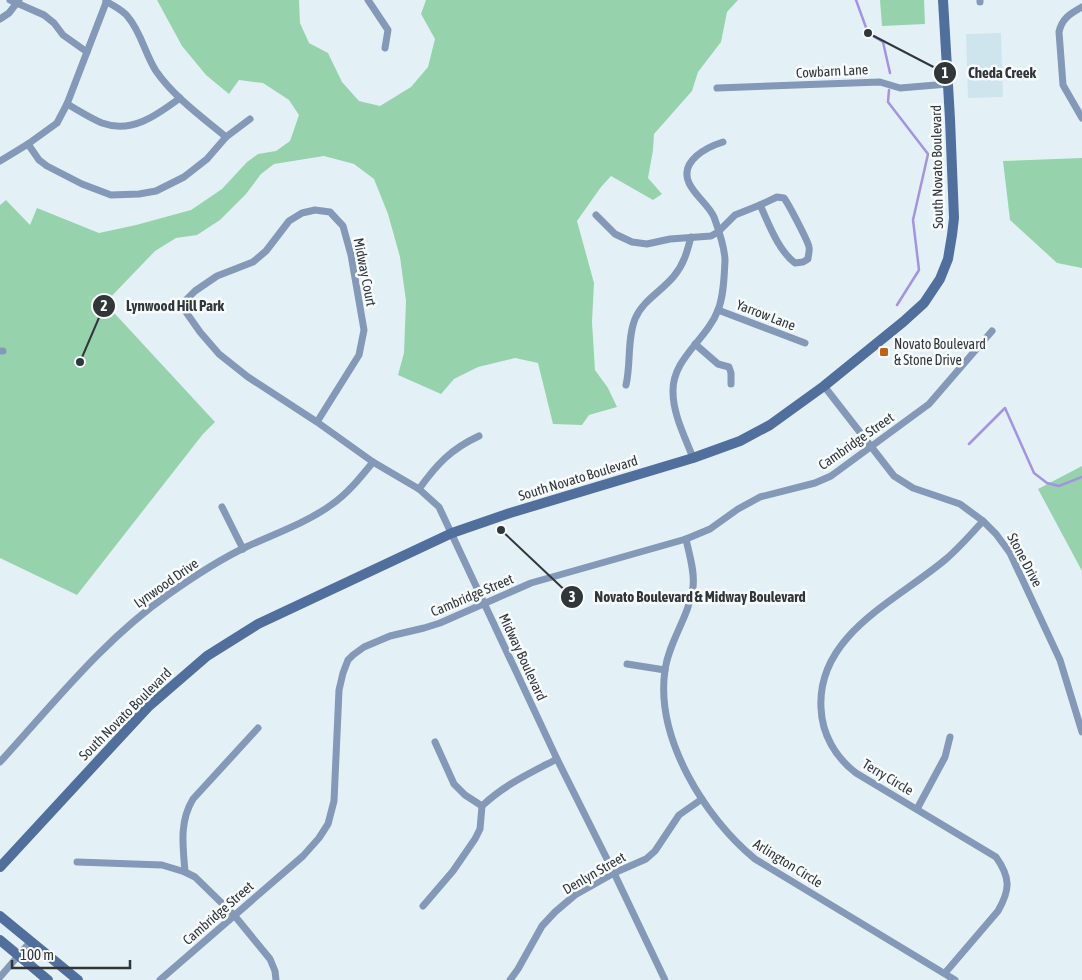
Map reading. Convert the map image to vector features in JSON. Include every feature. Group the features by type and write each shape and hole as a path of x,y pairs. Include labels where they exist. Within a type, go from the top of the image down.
{"main road":[{"name":"South Novato Boulevard","path":"0,867 148,707 207,656 258,624 452,533 519,510 693,458 740,441 770,425 824,386 924,303 940,279 948,259 954,218 943,0"},
{"path":"0,916 78,980"},
{"path":"0,940 48,980"}],"street":[{"path":"10,0 19,2 44,15 54,23 63,35 87,52"},
{"path":"368,0 388,30 386,48"},
{"path":"0,162 57,123 67,104 106,1 127,15 134,25 157,72 180,98 226,137"},
{"path":"0,19 9,13 19,2"},
{"path":"1082,7 1065,17 1060,25 1059,32 1063,85 1082,118"},
{"name":"Cowbarn Lane","path":"717,88 880,82 900,88 948,84"},
{"path":"67,104 100,122 116,126 129,126 157,115 180,98"},
{"path":"28,144 39,160 46,166 89,187 111,195 125,195 156,191 184,178 207,159 226,137 250,119"},
{"path":"693,458 675,408 674,379 680,365 709,327 718,310 724,278 725,254 713,216 689,184 687,176 689,165 696,156 710,146 724,142"},
{"path":"596,215 616,234 632,242 647,244 670,239 711,236 718,232 735,215 778,197 784,198 809,247 808,259 795,263 789,258 773,233 760,205"},
{"name":"Midway Court","path":"181,305 195,291 217,276 253,262 266,251 289,221 302,213 314,210 330,212 343,226 351,255 364,330 359,355 317,422"},
{"path":"626,385 635,319 641,308 675,276 685,260 691,237"},
{"name":"Midway Boulevard","path":"181,305 200,332 219,354 248,378 317,422 373,462 419,489 439,507 557,759 665,980"},
{"name":"Yarrow Lane","path":"718,310 805,343"},
{"name":"Cambridge Street","path":"160,980 303,856 319,838 328,824 334,801 339,690 348,660 353,655 364,647 390,636 432,626 531,582 686,539 710,529 760,497 815,483 831,476 929,404 992,331"},
{"path":"695,344 718,364 729,368 732,384"},
{"name":"Stone Drive","path":"824,386 894,476 913,488 960,504 983,521 996,534 1010,553 1060,660 1082,732"},
{"path":"419,489 436,466 460,445 479,436"},
{"name":"Lynwood Drive","path":"0,762 126,628 189,580 244,549 330,506 352,487 373,462"},
{"path":"222,507 244,549"},
{"name":"Terry Circle","path":"946,973 998,911 1005,899 1008,889 1004,868 996,857 856,773 837,755 827,736 822,719 821,700 829,665 841,644 855,628 946,559 983,521"},
{"name":"Arlington Circle","path":"686,539 692,569 693,586 688,608 669,654 665,670 663,696 666,721 684,766 702,799 736,843 755,859 955,980"},
{"path":"626,664 665,670"},
{"path":"185,872 182,836 187,810 193,799 258,728"},
{"path":"917,809 946,757 950,737"},
{"path":"435,742 454,784 465,795 482,806"},
{"path":"424,906 454,871 475,839 480,829 482,806 495,793 513,781 557,759"},
{"name":"Denlyn Street","path":"510,980 542,926 555,912 575,895 614,873 646,859 655,851 679,816 702,799"},
{"path":"76,862 162,865 195,877 234,915 270,959 275,971 276,980"},
{"path":"0,977 31,941"}],"shaded area":[{"path":"1001,33 1003,97 968,98 966,34"}],"green space":[{"path":"157,0 299,0 300,23 309,43 328,53 342,82 359,101 380,106 411,87 428,67 435,39 421,14 426,0 738,0 727,12 721,42 698,72 692,91 654,134 648,178 662,194 653,200 611,176 577,221 594,283 592,322 595,370 608,388 617,407 589,415 582,425 553,424 538,363 515,358 478,367 454,379 441,394 398,375 404,353 406,301 400,257 388,214 374,179 354,164 324,156 274,164 261,174 246,194 220,220 197,235 176,238 155,251 105,303 215,422 203,434 77,595 0,558 0,205 6,200 30,225 37,208 99,233 191,210 222,189 247,162 258,154 276,151 290,141 299,115 289,100 263,83 239,80 229,94 206,75 182,46"},
{"path":"880,0 924,0 925,24 882,26"},
{"path":"1082,158 1082,268 1057,263 1010,220 1003,161"},
{"path":"1082,466 1082,571 1038,489"}],"waterway":[{"path":"856,0 868,33 883,42 890,73"},
{"path":"889,90 888,102 928,154 913,220 919,270 897,305"},
{"path":"969,444 1005,408 1034,473 1047,483 1059,486 1082,477"}],"place":[{"name":"Cheda Creek","path":"868,33"},
{"name":"Novato Boulevard & Stone Drive","path":"884,352"},
{"name":"Lynwood Hill Park","path":"80,362"},
{"name":"Novato Boulevard & Midway Boulevard","path":"501,530"}]}
